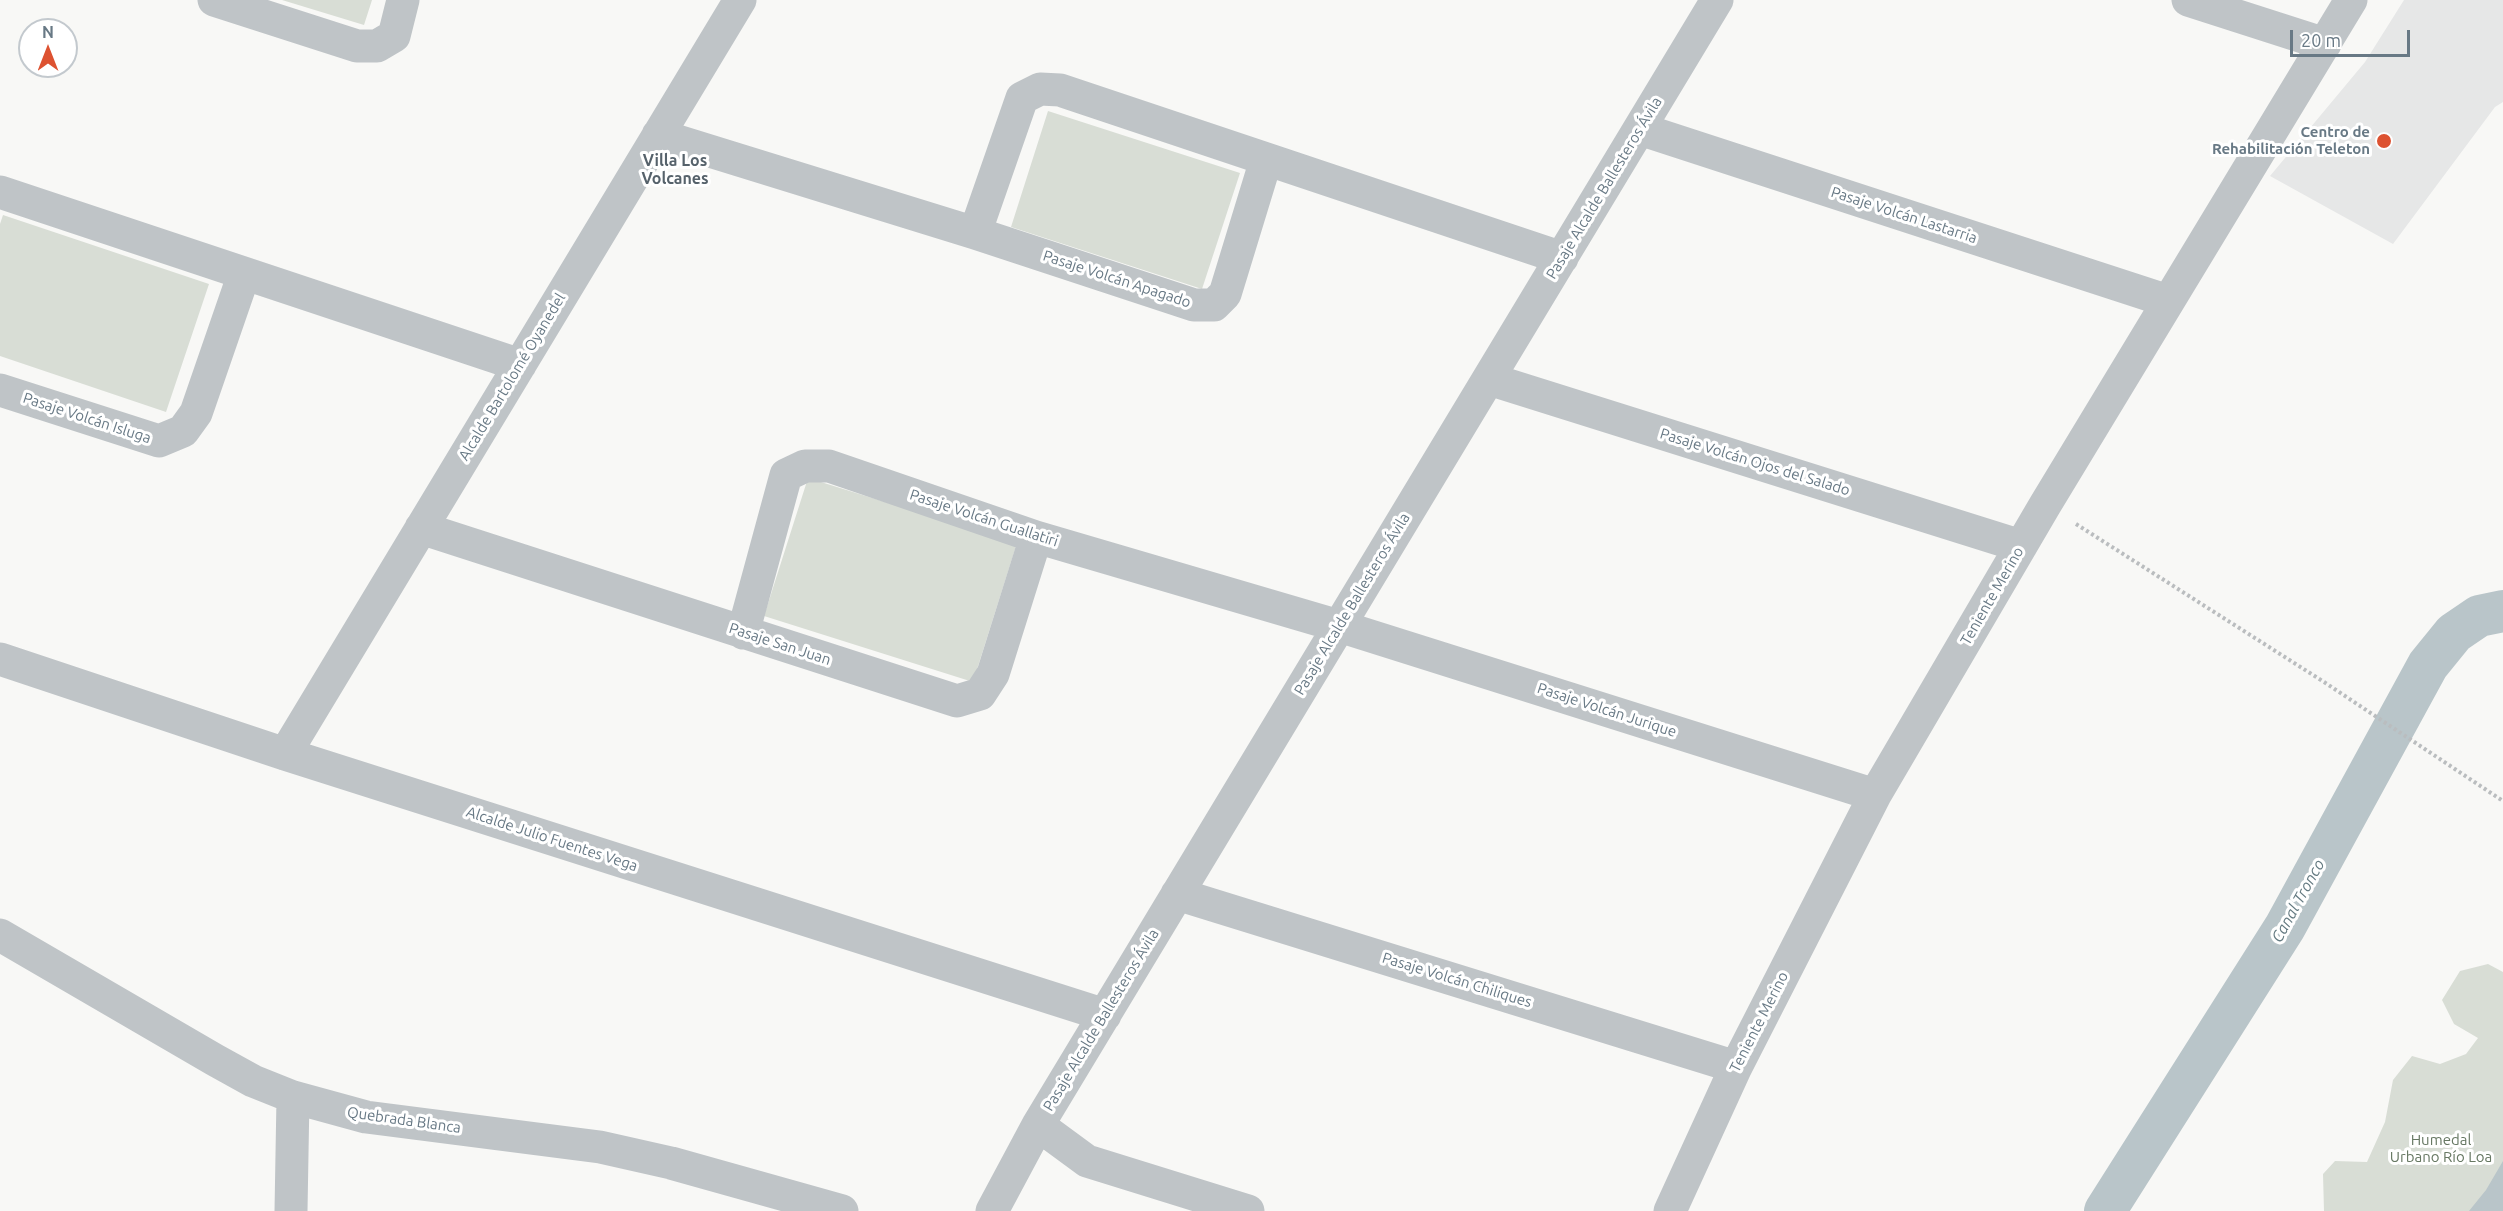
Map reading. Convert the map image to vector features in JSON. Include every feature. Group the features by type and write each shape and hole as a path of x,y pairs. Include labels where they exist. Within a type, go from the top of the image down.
{"street":[{"path":"214,0 357,46 377,46 394,36 403,0"},
{"name":"Alcalde Bartolomé Oyanedel","path":"285,754 740,0"},
{"name":"Pasaje Alcalde Ballesteros Ávila","path":"992,1211 1038,1125 1717,0"},
{"path":"2188,0 2325,44"},
{"name":"Teniente Merino","path":"1670,1211 1736,1067 1875,795 2045,505 2351,0"},
{"path":"975,233 1022,98 1040,89 1060,90 1562,258"},
{"name":"Pasaje Volcán Lastarria","path":"1640,129 2168,301"},
{"name":"Pasaje Volcán Apagado","path":"658,135 975,233 1194,305 1214,305 1225,294 1266,160"},
{"path":"0,192 520,365"},
{"name":"Pasaje Volcán Isluga","path":"0,390 159,441 183,431 196,413 244,274"},
{"name":"Pasaje Volcán Ojos del Salado","path":"1489,379 2021,546"},
{"name":"Pasaje Volcán Guallatiri","path":"743,633 786,475 805,466 829,466 1036,537 1339,626"},
{"name":"Pasaje San Juan","path":"421,528 957,701 980,694 993,674 1036,537"},
{"name":"Pasaje Volcán Jurique","path":"1339,626 1875,795"},
{"name":"Alcalde Julio Fuentes Vega","path":"0,659 285,754 1105,1015"},
{"name":"Pasaje Volcán Chiliques","path":"1177,894 1736,1067"},
{"name":"Quebrada Blanca","path":"0,935 225,1065 293,1097 366,1117 600,1147 671,1163 842,1211"},
{"path":"291,1211 293,1097"},
{"path":"1038,1125 1087,1161 1248,1211"}],"path":[{"path":"2045,505 2324,682 2503,801"}],"shaded area":[{"name":"Centro de Rehabilitación Teleton","path":"2404,0 2503,0 2503,102 2495,107 2393,244 2270,176 2365,62"},
{"path":"2503,1161 2503,1211 2469,1211 2486,1190"}],"green space":[{"path":"282,0 372,0 364,25"},
{"path":"1048,111 1240,173 1202,289 1011,227"},
{"path":"3,215 209,284 166,412 0,356 0,224"},
{"path":"808,478 1017,543 973,682 764,616"},
{"name":"Humedal Urbano Río Loa","path":"2488,964 2503,972 2503,1211 2324,1211 2323,1174 2335,1161 2367,1162 2385,1122 2393,1080 2412,1056 2440,1064 2466,1054 2478,1038 2454,1024 2442,1000 2460,971"}],"waterway":[{"name":"Canal Tronco","path":"2105,1211 2285,927 2428,665 2454,633 2479,616 2503,611"}],"place":[{"name":"Centro de Rehabilitación Teleton","path":"2384,141"}],"district":[{"name":"Villa Los Volcanes","path":"675,170"}]}
